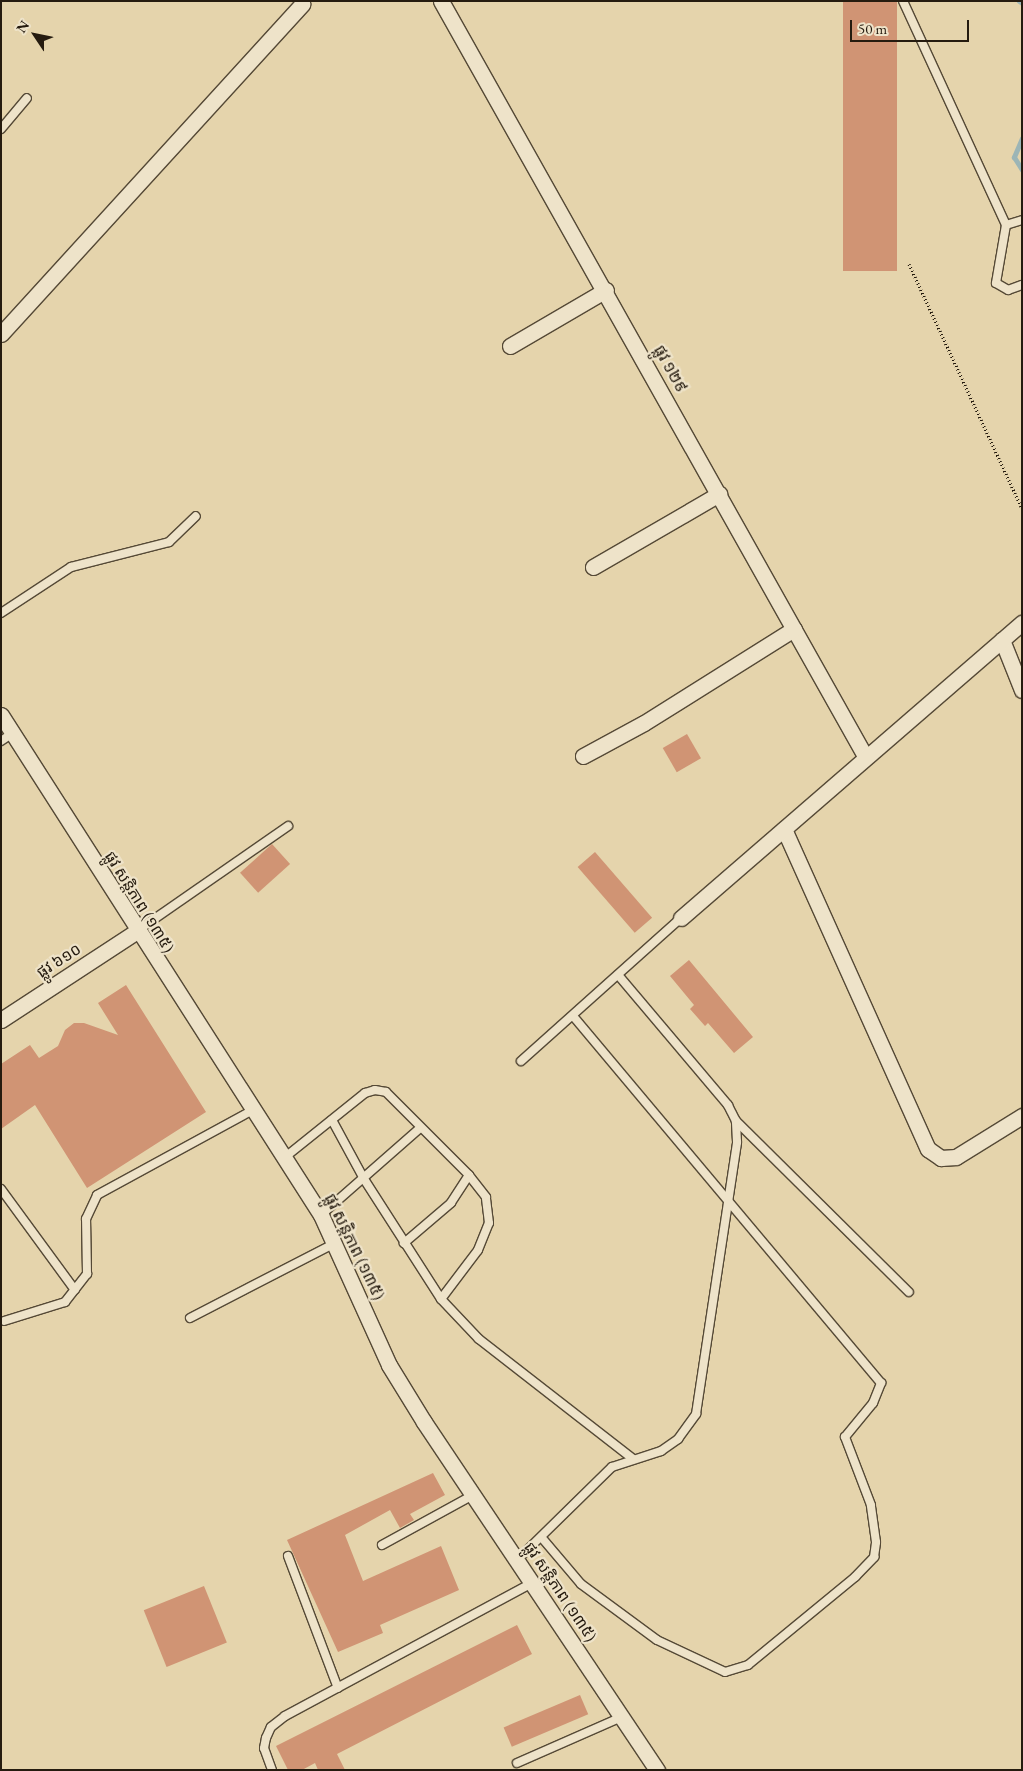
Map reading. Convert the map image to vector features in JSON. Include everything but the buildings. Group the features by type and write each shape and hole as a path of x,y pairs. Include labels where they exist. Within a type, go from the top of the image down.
{"street":[{"name":"ផ្លូវ ១២៩","path":"441,1 606,290 865,756"},
{"path":"1,334 302,4"},
{"path":"510,346 606,290"},
{"path":"593,567 719,494"},
{"path":"682,918 865,756 1022,623"},
{"path":"583,756 644,724 794,629"},
{"path":"1002,640 1022,690"},
{"name":"ផ្លូវ សន្តិភាព (១៣៥)","path":"1,715 7,737 137,931 321,1215 389,1365 473,1495 657,1770"},
{"path":"784,829 928,1149 940,1158 956,1157 1022,1116"},
{"name":"ផ្លូវ ៦១០","path":"1,1020 137,931"}],"lane":[{"path":"903,1 1006,225 996,283 1008,290 1022,285"},
{"path":"1,129 27,98"},
{"path":"1006,225 1022,220"},
{"path":"1,613 71,567 169,542 196,516"},
{"path":"137,931 288,826"},
{"path":"521,1061 682,918"},
{"path":"618,975 728,1105 736,1121 909,1292"},
{"path":"542,1538 581,1584 657,1640 725,1672 748,1665 855,1578 874,1557 871,1505 845,1437 873,1403 881,1383 728,1197 573,1016"},
{"path":"284,1158 332,1120 375,1090 386,1092 419,1129 469,1176 486,1197 489,1223 478,1250 441,1299"},
{"path":"4,1321 65,1302 87,1274 86,1219 97,1195 253,1110"},
{"path":"332,1120 364,1179 441,1299 479,1339 633,1459"},
{"path":"517,1560 542,1538 612,1467 661,1450 678,1439 696,1414 737,1142 736,1121"},
{"path":"321,1215 419,1129"},
{"path":"404,1243 451,1203 469,1176"},
{"path":"1,1189 74,1290"},
{"path":"190,1318 335,1243"},
{"path":"382,1545 473,1495"},
{"path":"288,1556 338,1688"},
{"path":"272,1770 264,1748 271,1727 338,1688 532,1583"},
{"path":"517,1764 622,1717"}],"path":[{"path":"909,264 1022,508"}],"waterway":[{"path":"1022,138 1014,157 1022,170"}]}
